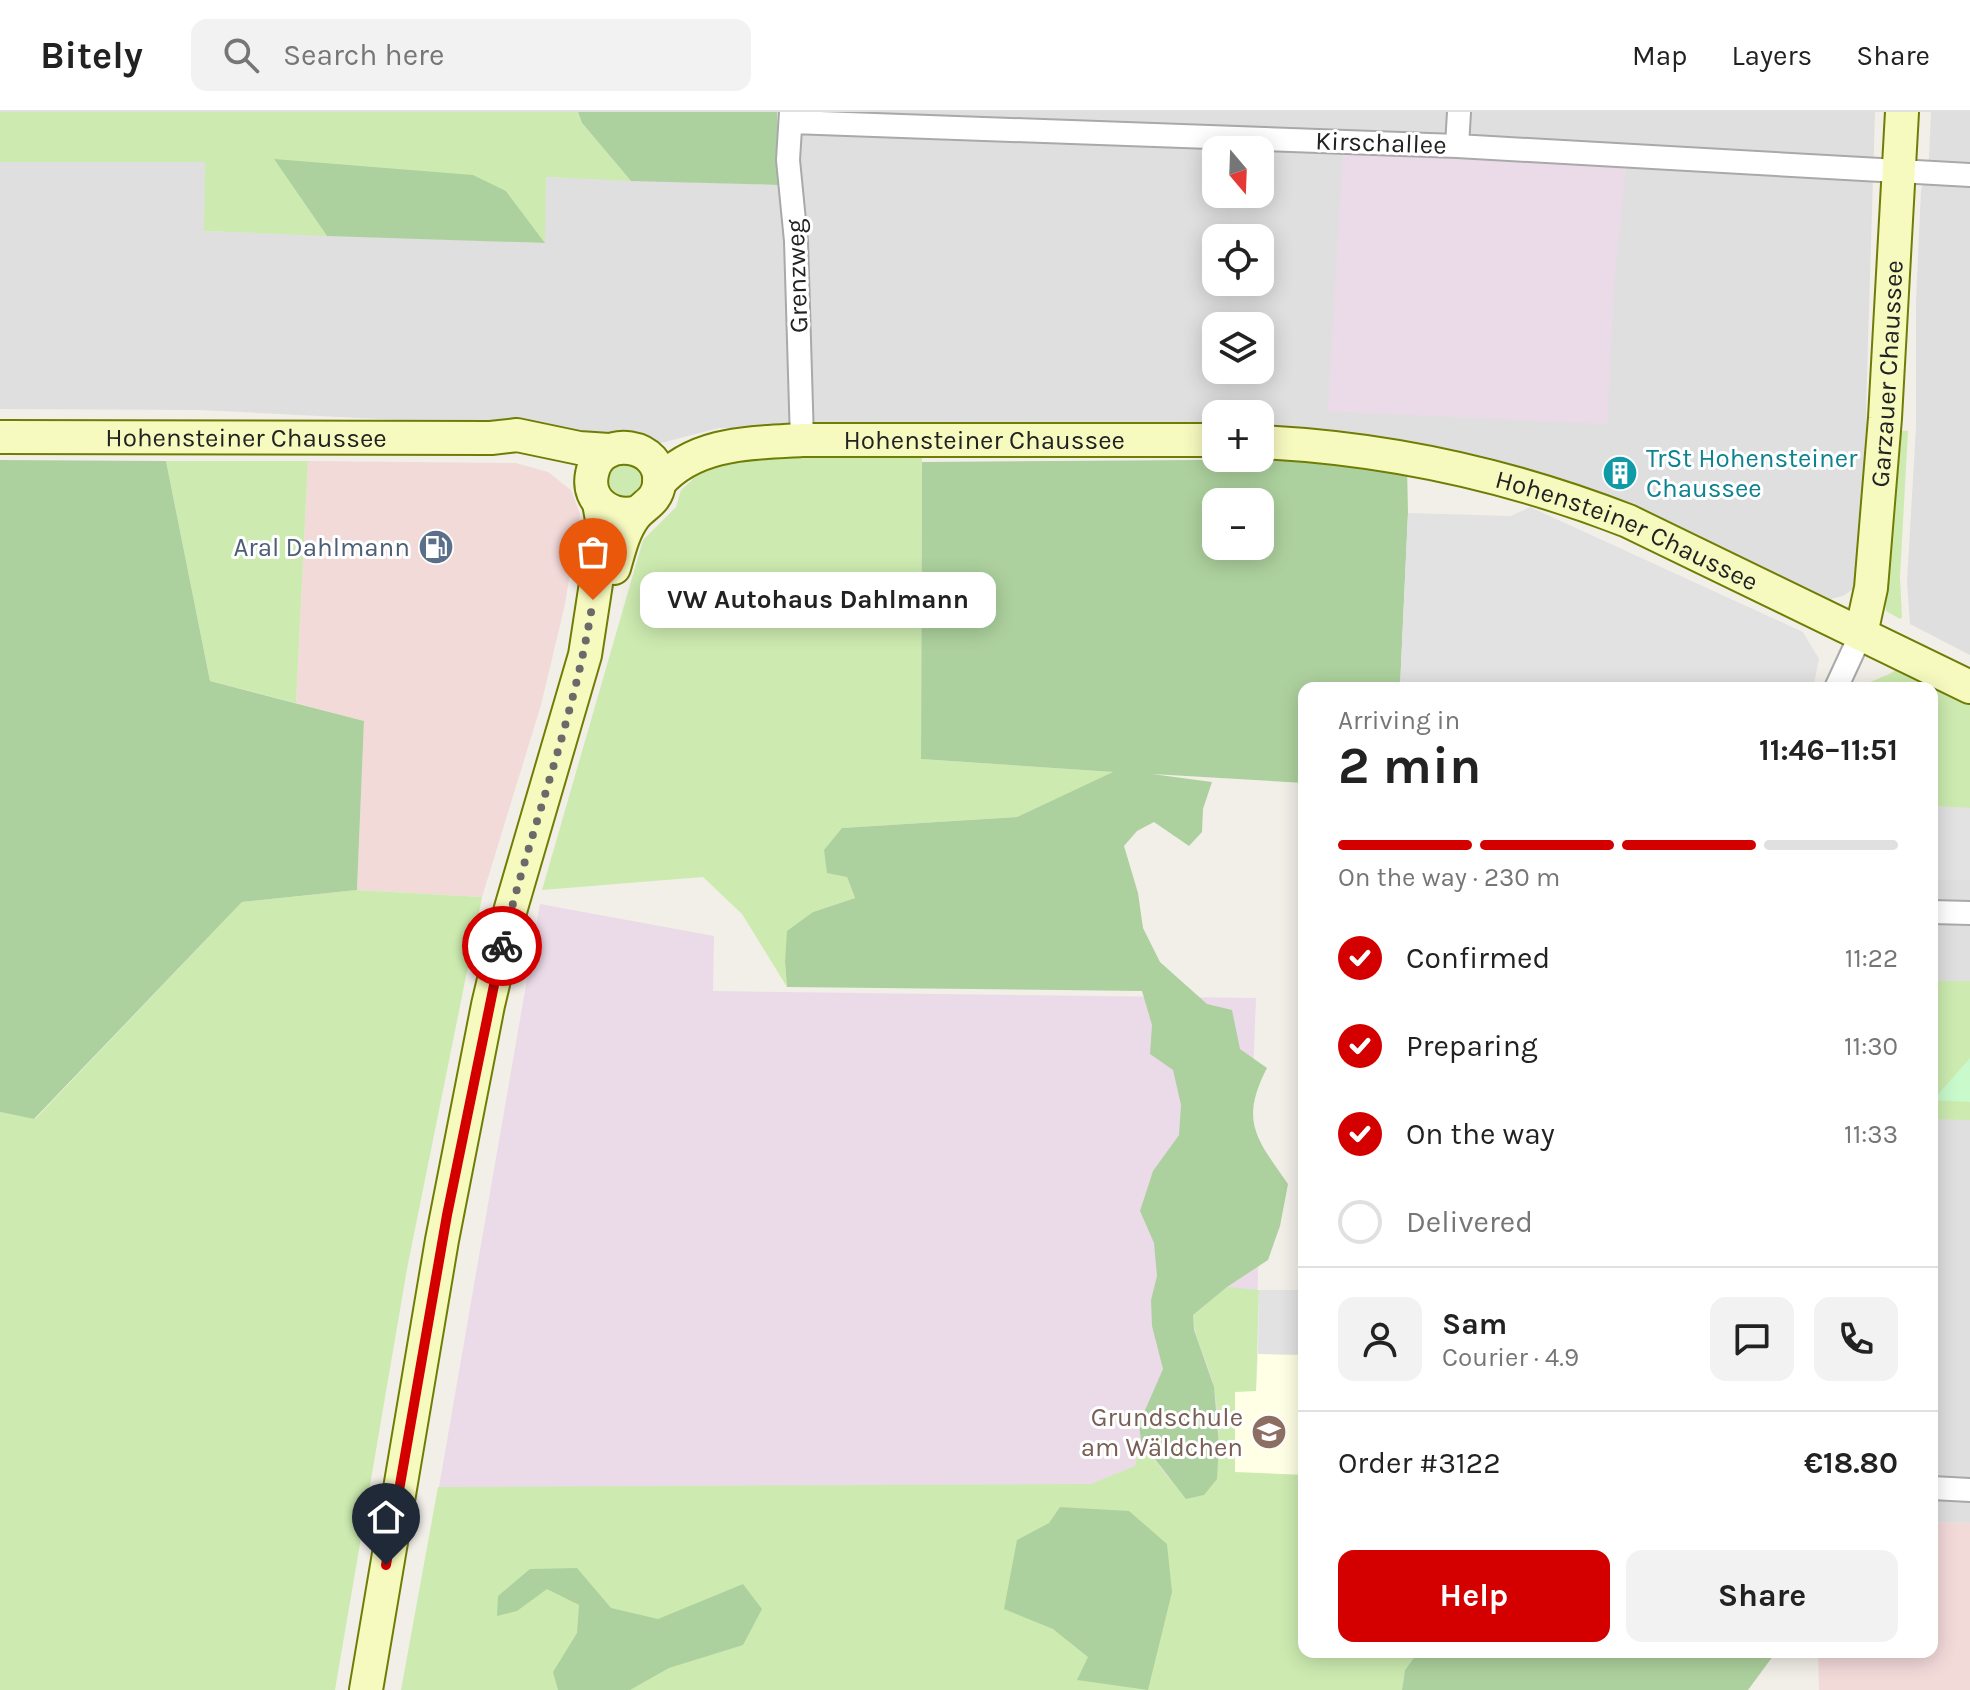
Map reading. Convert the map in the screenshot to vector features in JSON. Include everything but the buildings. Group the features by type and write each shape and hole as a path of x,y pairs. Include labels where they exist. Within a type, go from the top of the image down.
{"main road":[{"name":"Garzauer Chaussee","path":"1861,634 1871,588 1885,418 1902,112"},
{"name":"Hohensteiner Chaussee","path":"0,437 491,438 517,435 579,448 625,450 662,449 724,436 802,440 1202,440"},
{"name":"Hohensteiner Chaussee","path":"491,438 555,457 574,467 595,494"},
{"name":"Hohensteiner Chaussee","path":"659,483 677,465 719,448 802,440"},
{"name":"Hohensteiner Chaussee","path":"1274,443 1356,450 1452,466 1570,498 1628,521 1970,687"},
{"path":"366,1690 447,1215 488,1005 511,908 585,655 602,613 625,533 638,512 655,498 659,483 656,465 625,450 594,465 595,494 604,531 585,655"},
{"path":"595,494 617,514 638,512"}],"street":[{"path":"1457,146 1459,112"},
{"name":"Kirschallee","path":"792,117 1457,146 1970,175"},
{"name":"Grenzweg","path":"792,117 788,160 796,241 802,440"},
{"path":"1839,682 1861,634"},
{"path":"1938,912 1970,913"},
{"path":"1938,1488 1970,1490"}],"shaded area":[{"path":"777,112 1875,112 1866,409 1868,439 1859,578 1853,589 1843,596 1827,600 1731,555 1274,433 1274,400 1202,400 1202,426 719,428 657,444 596,443 500,425 200,410 0,409 0,162 205,162 205,231 544,243 546,177 778,185"},
{"path":"1931,112 1970,112 1970,655 1910,624 1907,582 1916,427 1916,300 1921,191 1929,158"},
{"path":"1343,150 1626,166 1614,285 1607,424 1328,411"},
{"path":"308,461 516,463 548,472 571,490 580,514 565,604 541,705 482,897 357,890 364,721 296,703"},
{"path":"1530,507 1803,632 1819,659 1814,682 1400,682 1408,513 1511,516"},
{"path":"1938,693 1970,710 1970,1523 1938,1522"},
{"path":"1938,806 1970,808 1970,880 1938,880"},
{"path":"540,904 714,936 713,991 1256,998 1250,1151 1260,1153 1256,1391 1228,1391 1223,1507 439,1487"},
{"path":"1259,1290 1298,1290 1298,1355 1258,1354"},
{"name":"Grundschule am Wäldchen","path":"1258,1354 1298,1355 1298,1475 1235,1473 1235,1391 1256,1391"},
{"path":"1938,1522 1970,1523 1970,1690 1819,1690 1818,1658 1938,1658"}],"green space":[{"path":"0,112 578,112 582,123 631,181 546,177 545,243 506,191 275,160 327,236 204,231 205,162 0,162"},
{"path":"578,112 777,112 779,185 631,181 582,123"},
{"path":"274,159 473,175 506,191 545,243 327,236"},
{"path":"1893,430 1908,431 1900,619 1886,611 1885,595"},
{"path":"922,449 921,759 1114,772 1017,817 842,828 847,877 855,898 813,912 785,962 787,987 742,914 703,877 542,890 643,540 676,507 681,490 697,470 694,462"},
{"path":"621,459 645,471 643,492 625,501 608,492 606,472"},
{"path":"1274,459 1339,459 1407,464 1408,513 1400,682 1298,682 1298,783 1152,774 1212,782 1203,809 1202,832 1189,846 1154,822 1137,831 1124,846 1138,893 1143,928 1160,962 1207,1004 1232,1010 1240,1049 1267,1068 1254,1103 1255,1129 1260,1142 1288,1184 1280,1226 1268,1260 1227,1287 1193,1315 1194,1330 1214,1387 1219,1446 1217,1479 1204,1495 1186,1499 1141,1441 1139,1424 1163,1369 1152,1326 1151,1300 1157,1276 1154,1243 1140,1211 1153,1171 1179,1135 1181,1105 1173,1070 1150,1054 1152,1025 1142,991 787,987 787,931 813,912 855,898 847,877 827,873 824,850 842,828 1017,817 1113,772 921,759 922,462 1202,460 1202,472 1274,472"},
{"path":"0,460 166,461 210,681 364,721 357,890 242,902 34,1119 0,1112"},
{"path":"166,461 308,461 296,703 210,681"},
{"path":"1896,670 1923,682 1871,682"},
{"path":"1938,689 1970,703 1970,808 1938,806"},
{"path":"357,890 482,897 407,1269 335,1690 0,1690 0,1112 35,1119 242,902"},
{"path":"1938,981 1970,981 1970,1120 1938,1119"},
{"path":"1970,1058 1970,1102 1938,1100 1938,1094"},
{"path":"1227,1287 1259,1290 1256,1391 1235,1392 1235,1472 1298,1475 1298,1658 1414,1658 1405,1670 1402,1690 401,1690 438,1487 1091,1484 1135,1466 1141,1441 1169,1479 1217,1479 1216,1400 1193,1315"},
{"path":"1060,1507 1129,1511 1167,1544 1172,1592 1148,1690 1077,1680 1088,1657 1053,1629 1004,1609 1017,1540 1049,1523"},
{"path":"577,1568 611,1608 658,1619 743,1584 762,1609 743,1645 669,1668 630,1690 558,1690 553,1672 577,1633 579,1605 547,1589 517,1611 497,1616 498,1596 530,1569"},
{"path":"1414,1658 1772,1658 1748,1690 1402,1690 1405,1670"}],"way so far":[{"path":"502,946 572,705 585,655 593,600"}],"place":[{"name":"TrSt Hohensteiner Chaussee","path":"1620,473"},
{"name":"Aral Dahlmann","path":"436,547"},
{"name":"VW Autohaus Dahlmann","path":"593,600"},
{"name":"Grundschule am Wäldchen","path":"1269,1432"}],"route":[{"path":"386,1565 447,1215 502,946"}]}
